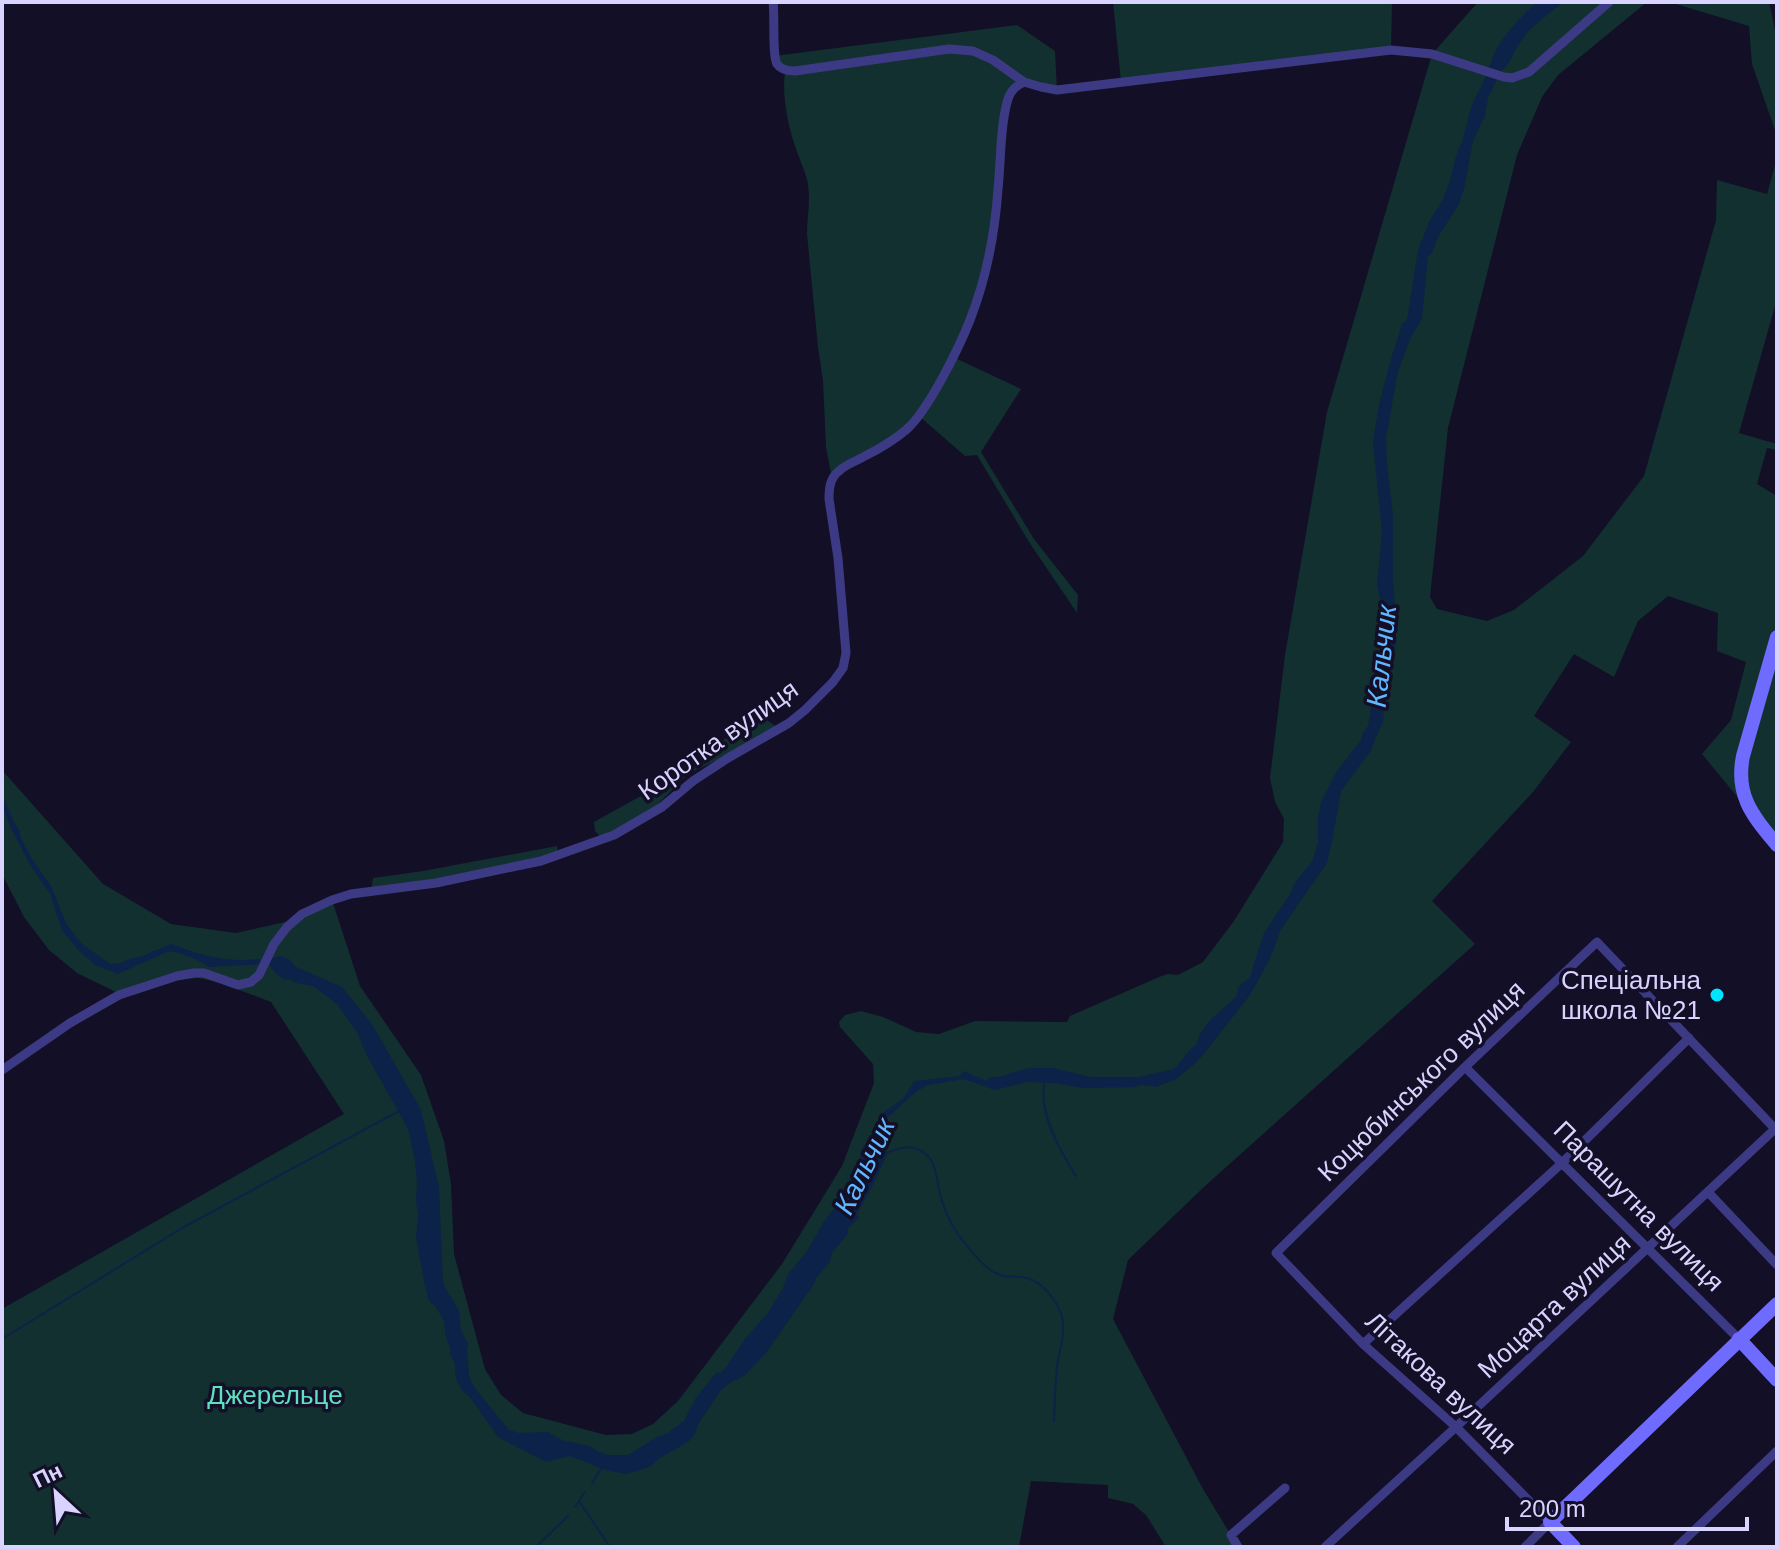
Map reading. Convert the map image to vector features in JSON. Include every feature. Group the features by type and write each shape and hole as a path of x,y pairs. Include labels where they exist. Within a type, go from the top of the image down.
{"main road":[{"path":"1777,637 1741,772 1742,788 1750,811 1777,845"},
{"path":"1550,1522 1777,1304"},
{"name":"Парашутна вулиця","path":"1739,1339 1777,1380"},
{"name":"Літакова вулиця","path":"1550,1522 1574,1547"}],"street":[{"path":"773,2 774,56 777,65 785,70 949,49 973,51 993,60 1024,82 1057,90 1391,50 1432,54 1512,78 1529,72 1609,2"},
{"name":"Коротка вулиця","path":"2,1070 70,1023 119,995 157,981 194,973 204,973 229,983 245,984 255,979 280,935 294,920 332,900 351,894 436,883 541,861 614,835 662,807 693,781 789,723 805,710 833,682 843,668 846,653 829,489 832,479 913,423 953,357 970,320 990,248 1009,96 1014,87 1024,82"},
{"name":"Коцюбинського вулиця","path":"1276,1253 1597,942 1689,1038"},
{"path":"1363,1344 1562,1163 1689,1038 1776,1129"},
{"name":"Парашутна вулиця","path":"1465,1067 1739,1339"},
{"name":"Моцарта вулиця","path":"1325,1547 1776,1129"},
{"path":"1708,1192 1777,1265"},
{"name":"Літакова вулиця","path":"1276,1253 1363,1344 1456,1427 1550,1522"},
{"path":"1677,1547 1777,1451"},
{"path":"1238,1547 1231,1535 1285,1488"},
{"path":"1525,1547 1550,1522"}],"green space":[{"path":"1113,2 1392,2 1391,50 1121,82"},
{"name":"Джерельце","path":"1478,2 1647,2 1558,75 1542,97 1517,155 1448,428 1430,597 1437,609 1487,621 1514,610 1583,556 1644,476 1716,220 1717,180 1767,194 1777,158 1777,299 1739,433 1777,444 1777,450 1767,448 1757,484 1777,496 1777,845 1702,754 1731,720 1746,662 1717,651 1718,613 1668,596 1638,621 1614,677 1574,654 1534,716 1571,742 1533,792 1432,901 1475,944 1205,1186 1128,1260 1113,1319 1203,1489 1238,1547 1166,1547 1146,1515 1133,1504 1108,1498 1108,1485 1031,1481 1019,1547 2,1547 2,1309 344,1114 271,1002 218,982 198,978 176,980 133,995 122,995 77,973 49,950 24,917 2,874 2,770 103,884 171,924 236,933 294,920 332,900 360,986 421,1075 444,1141 451,1184 454,1254 485,1369 501,1395 523,1413 606,1435 632,1434 653,1424 678,1401 782,1264 842,1166 874,1083 873,1064 840,1027 839,1022 845,1015 861,1011 916,1032 939,1034 975,1021 1067,1022 1070,1016 1159,977 1178,975 1203,962 1234,921 1283,842 1284,819 1275,802 1270,778 1285,655 1327,412 1432,54"},
{"path":"1669,2 1769,2 1777,39 1777,136 1752,64 1749,26"},
{"path":"1017,25 1055,51 1057,90 1024,82 1009,96 998,197 981,283 953,357 1021,389 981,452 1034,539 1078,595 1077,613 1029,542 977,455 965,456 919,416 832,479 826,447 823,381 807,234 808,183 788,118 785,71 774,56"},
{"path":"763,717 775,726 724,757 688,774 655,807 628,825 600,836 595,831 594,822 648,792 708,749"},
{"path":"557,846 558,856 371,892 373,878"}],"water":[{"path":"1537,2 1563,2 1528,32 1501,71 1489,68 1502,40"},
{"name":"Кальчик","path":"1486,76 1497,80 1473,141 1459,204 1428,256 1422,319 1411,337 1398,371 1386,438 1393,514 1396,641 1383,721 1370,752 1341,791 1327,863 1280,931 1270,959 1250,995 1191,1067 1176,1079 1156,1087 1083,1088 1027,1082 995,1090 964,1079 928,1085 917,1091 887,1118 880,1139 881,1146 888,1153 857,1214 859,1218 849,1227 847,1235 832,1253 830,1262 766,1353 744,1376 721,1390 688,1442 650,1467 626,1474 570,1456 546,1462 498,1437 457,1381 444,1321 429,1301 416,1238 417,1183 408,1129 358,1034 337,1004 313,986 285,980 276,974 269,964 272,958 280,956 289,959 296,967 342,987 372,1024 421,1110 439,1187 443,1283 459,1311 461,1330 468,1344 469,1375 474,1387 509,1430 519,1433 548,1432 562,1440 589,1446 608,1455 628,1455 684,1421 695,1399 716,1373 722,1372 767,1314 788,1274 806,1253 840,1201 862,1148 873,1134 879,1119 904,1098 914,1081 960,1076 964,1071 986,1081 990,1077 1028,1068 1053,1068 1091,1077 1138,1077 1174,1069 1196,1045 1210,1020 1237,996 1238,987 1250,977 1264,933 1296,881 1313,860 1322,800 1337,771 1368,726 1382,624 1377,584 1382,532 1373,442 1379,405 1402,324 1407,320 1418,250 1449,184 1471,107"},
{"path":"2,795 32,859 51,886 67,925 82,944 110,964 140,957 171,944 214,957 264,960 263,964 209,967 193,958 167,952 118,974 95,965 62,930 50,894 30,865 11,828 2,805"}],"waterway":[{"path":"1045,1081 1043,1093 1047,1118 1076,1176"},
{"path":"2,1339 182,1228 399,1111"},
{"name":"Кальчик","path":"885,1153 911,1147 928,1156 935,1168 948,1217 974,1255 998,1274 1033,1281 1048,1292 1055,1302 1063,1329 1054,1421"},
{"path":"592,1483 602,1467"},
{"path":"575,1507 585,1492"},
{"path":"579,1501 610,1547"},
{"path":"536,1547 568,1516"}],"place":[{"name":"Спеціальна школа №21","path":"1717,995"}]}
